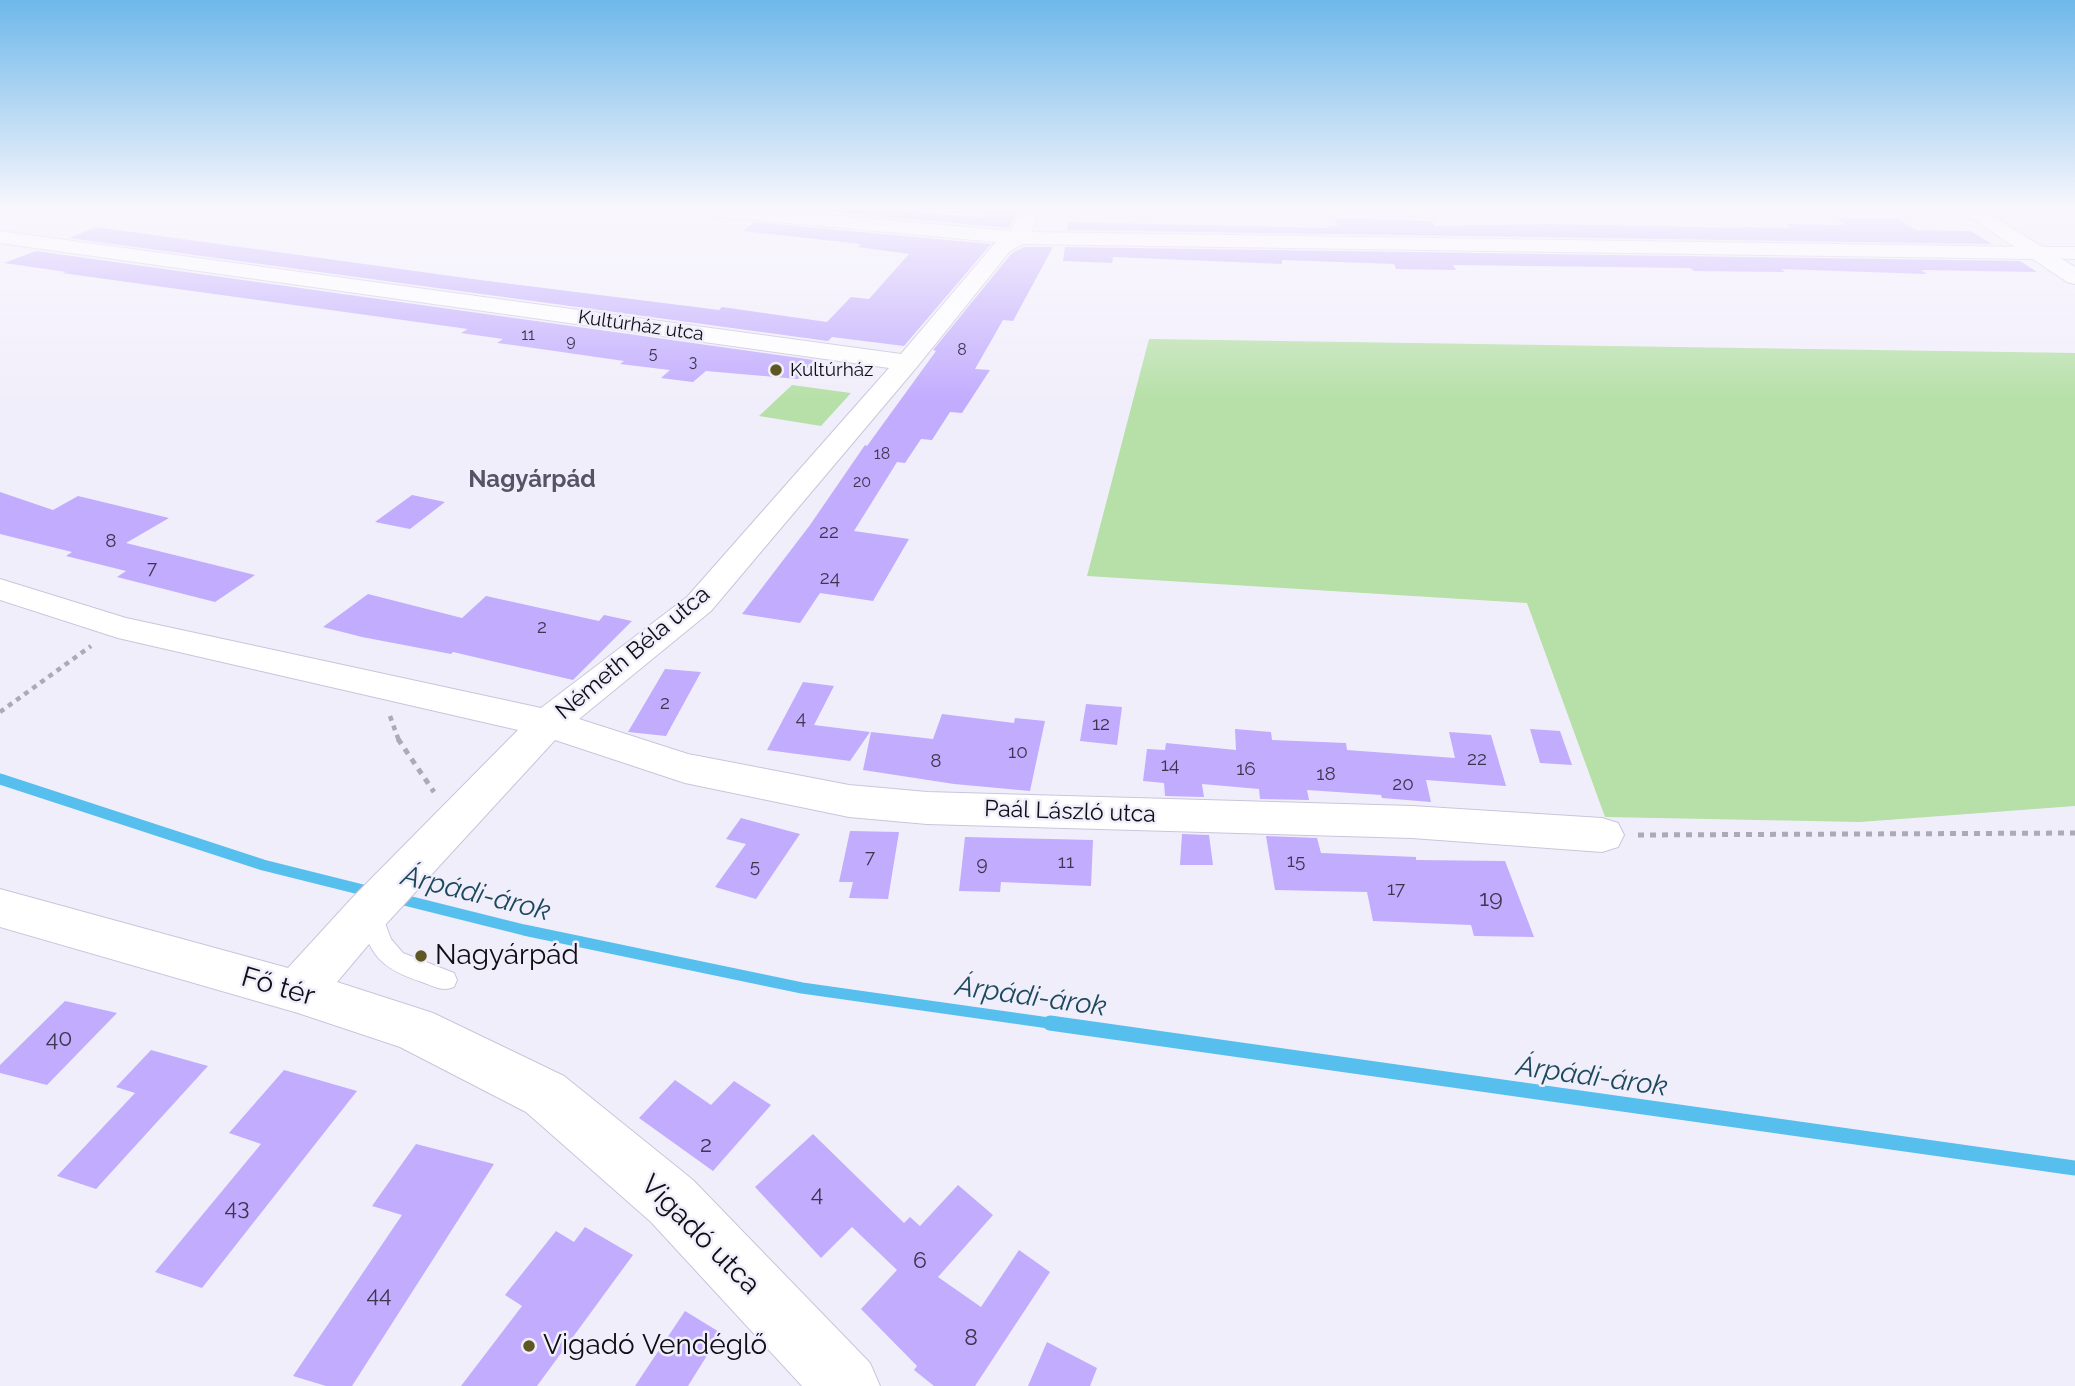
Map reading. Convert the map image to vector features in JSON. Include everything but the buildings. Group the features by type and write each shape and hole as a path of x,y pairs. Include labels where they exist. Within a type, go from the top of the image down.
{"street":[{"name":"Kultúrház utca","path":"250,272 907,363"},
{"name":"Németh Béla utca","path":"298,992 369,911 548,723 698,604 983,272"},
{"path":"0,589 118,627 548,723"},
{"name":"Paál László utca","path":"548,723 685,768 849,801 926,808 1412,822 1602,835"},
{"name":"Fő tér","path":"0,908 298,992 415,1029 545,1094"},
{"name":"Vigadó utca","path":"545,1094 672,1201 847,1386"}],"lane":[{"path":"369,911 383,953 401,964 445,980"}],"path":[{"path":"0,712 118,627"},
{"path":"379,685 399,741 443,803 445,832"},
{"path":"1602,835 2075,834"}],"green space":[{"path":"1149,339 2075,353 2075,806 1860,822 1605,817 1527,603 1087,576"},
{"path":"792,385 851,393 821,426 759,416"}],"waterway":[{"name":"Árpádi-árok","path":"0,779 263,865 371,892"},
{"name":"Árpádi-árok","path":"396,898 524,930 802,988 1063,1025"},
{"name":"Árpádi-árok","path":"1050,1023 2075,1168"}],"place":[{"name":"Kultúrház","path":"776,370"},
{"name":"Nagyárpád","path":"421,956"},
{"name":"Vigadó Vendéglő","path":"529,1346"}],"district":[{"name":"Nagyárpád","path":"532,480"}]}
